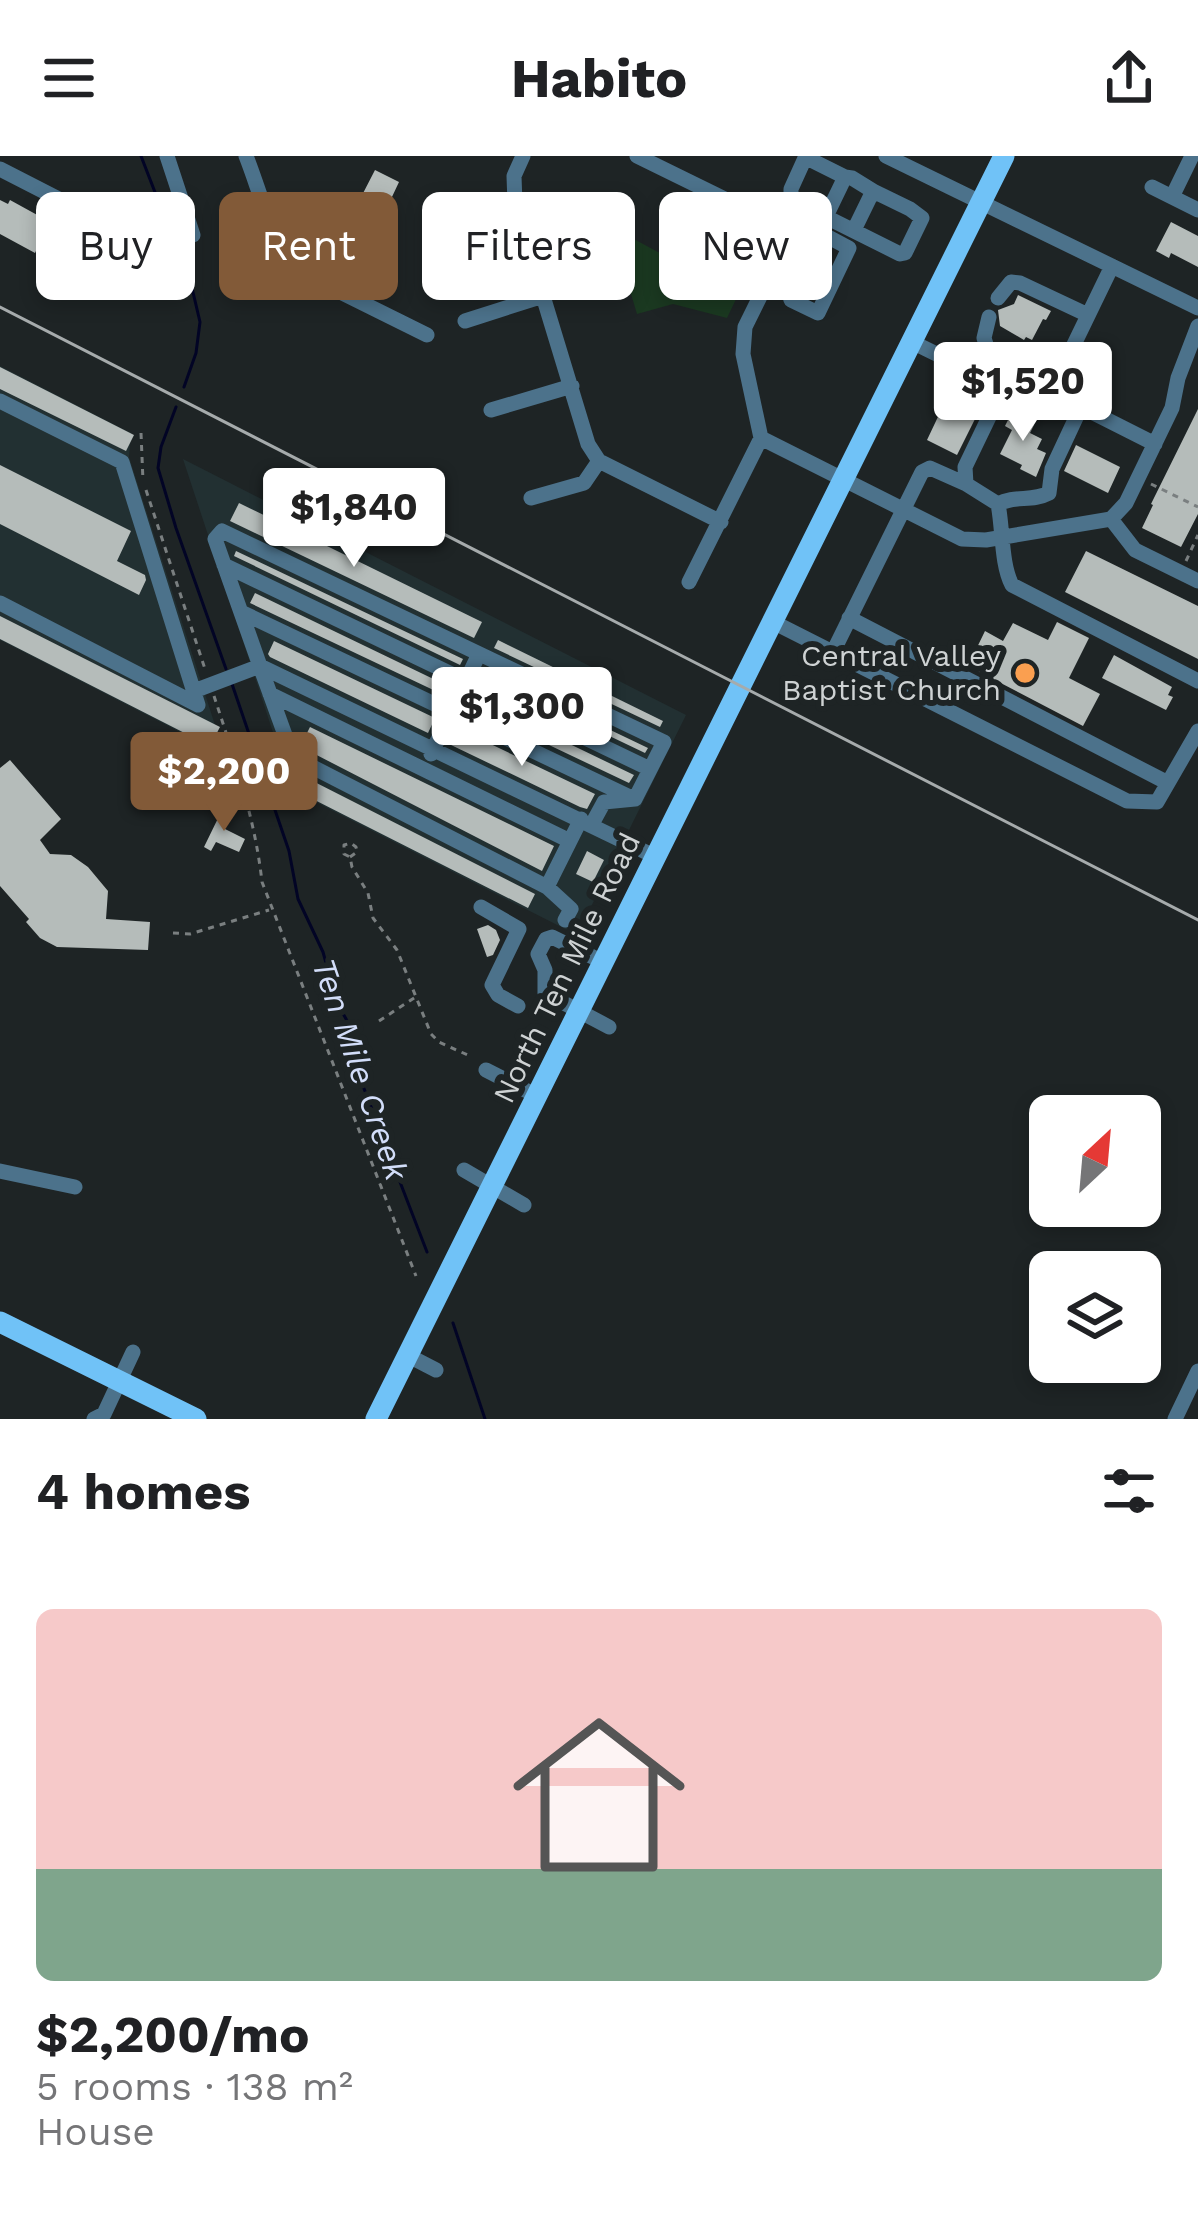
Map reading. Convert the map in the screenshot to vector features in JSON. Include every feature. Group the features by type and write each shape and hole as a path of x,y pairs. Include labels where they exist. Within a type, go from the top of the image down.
{"main road":[{"name":"North Ten Mile Road","path":"376,1419 1004,156"},
{"path":"0,1322 196,1419"}],"street":[{"path":"167,156 179,192"},
{"path":"246,156 291,262 309,276 427,335"},
{"path":"515,192 514,176 523,156"},
{"path":"637,156 710,192"},
{"path":"886,156 1198,308"},
{"path":"1172,197 1192,156"},
{"path":"791,192 805,157 874,191 912,221 922,218 905,253 854,230 832,226"},
{"path":"0,169 45,192"},
{"path":"832,204 845,177"},
{"path":"1152,188 1198,210"},
{"path":"854,230 874,191"},
{"path":"832,233 849,248 832,284"},
{"path":"912,342 1030,400 1053,388 1112,266"},
{"path":"998,298 1011,282 1020,283 1088,315"},
{"path":"465,321 531,300"},
{"path":"544,300 588,444 599,461 721,523"},
{"path":"689,583 761,438 743,354 745,327 758,300"},
{"path":"791,300 818,313 824,300"},
{"path":"988,354 984,338 989,317"},
{"path":"761,438 962,538 986,541 1111,518 1126,503 1172,408 1198,326"},
{"path":"962,368 988,354 998,354 1056,394 1155,444"},
{"path":"491,410 572,386"},
{"path":"966,484 965,467 1003,388"},
{"path":"0,401 122,463 202,688 198,705 0,603"},
{"path":"998,505 1009,498 1049,493 1052,469 1081,407"},
{"path":"531,498 584,483 599,461"},
{"path":"833,652 902,509 930,468 998,505 1006,573 1012,585 1198,681"},
{"path":"1111,518 1135,550 1198,581"},
{"path":"565,920 571,909 547,887 293,757 215,539 222,531 664,742 635,800"},
{"path":"224,565 650,769"},
{"path":"241,613 635,800"},
{"path":"849,618 1168,783"},
{"path":"773,622 1127,801 1157,802 1198,731"},
{"path":"424,769 479,654"},
{"path":"202,688 260,666 656,857"},
{"path":"270,694 570,841"},
{"path":"547,887 570,841 604,802 635,800"},
{"path":"481,908 519,929 492,985 498,995 518,1006"},
{"path":"603,962 552,938 546,939 538,953 545,993 609,1027"},
{"path":"486,1070 537,1096"},
{"path":"464,1170 524,1204"},
{"path":"0,1171 75,1187"},
{"path":"101,1417 134,1352"},
{"path":"407,1355 436,1370"},
{"path":"1175,1419 1198,1371"}],"path":[{"path":"141,433 143,480 202,688 236,764 262,882 416,1276"},
{"path":"1138,478 1198,507"},
{"path":"1180,572 1198,536"},
{"path":"350,857 368,893 373,918 397,950 434,1038 472,1057"},
{"path":"173,933 190,934 273,909"},
{"path":"379,1021 417,996"}],"shaded area":[{"path":"0,366 131,433 129,457 229,757 0,640"},
{"path":"183,459 686,715 577,935 292,790"}],"green space":[{"path":"635,240 659,253 659,300 736,300 727,318 673,304 637,314 633,300"}],"building":[{"path":"375,170 399,182 394,192 364,192"},
{"path":"0,200 8,204 10,200 36,214 35,253 0,234"},
{"path":"1171,222 1198,236 1198,267 1156,251"},
{"path":"1018,295 1051,311 1032,340 1000,326 998,310 1014,304"},
{"path":"0,367 134,435 126,451 0,389"},
{"path":"945,402 976,417 957,455 927,440"},
{"path":"1198,409 1198,514 1181,547 1142,528"},
{"path":"1013,410 1036,421 1030,433 1042,439 1037,449 1046,453 1036,477 1000,454 1012,430 1005,426"},
{"path":"1076,445 1120,467 1108,493 1064,471"},
{"path":"0,465 131,531 117,561 145,575 139,595 0,524"},
{"path":"239,503 482,622 474,638 230,521"},
{"path":"236,551 463,659 460,665 234,556"},
{"path":"1086,551 1198,606 1198,659 1065,592"},
{"path":"255,593 450,687 446,696 250,603"},
{"path":"0,616 220,727 210,746 0,639"},
{"name":"Central Valley Baptist Church","path":"1057,622 1089,638 1069,678 1100,694 1083,726 968,666 985,631 1003,641 1013,623 1048,640"},
{"path":"498,640 663,721 660,727 494,648"},
{"path":"274,641 435,718 428,733 270,657"},
{"path":"1114,655 1172,687 1166,710 1102,678"},
{"path":"485,670 648,748 645,753 482,675"},
{"path":"472,697 634,775 629,783 467,706"},
{"path":"310,727 554,846 542,871 303,748"},
{"path":"457,728 595,794 587,809 449,744"},
{"path":"10,760 61,819 40,840 50,854 71,855 88,867 108,891 106,919 150,922 148,950 57,947 40,938 26,922 29,919 0,886 0,768"},
{"path":"289,769 535,894 528,908 291,788 294,782 285,777"},
{"path":"224,806 232,810 223,828 245,839 239,852 216,842 211,851 204,847"},
{"path":"587,851 604,860 593,882 576,874"},
{"path":"488,925 500,940 487,957 477,929"}],"waterway":[{"name":"Ten Mile Creek","path":"141,156 192,288 200,322 184,387"},
{"name":"Ten Mile Creek","path":"176,407 158,468 226,669"},
{"name":"Ten Mile Creek","path":"232,684 289,851 298,899 323,952 337,1003 358,1040 358,1073 427,1252"},
{"name":"Ten Mile Creek","path":"453,1323 485,1419"}],"railway":[{"path":"0,307 1198,920"}],"place":[{"name":"Central Valley Baptist Church","path":"1025,673"}]}
